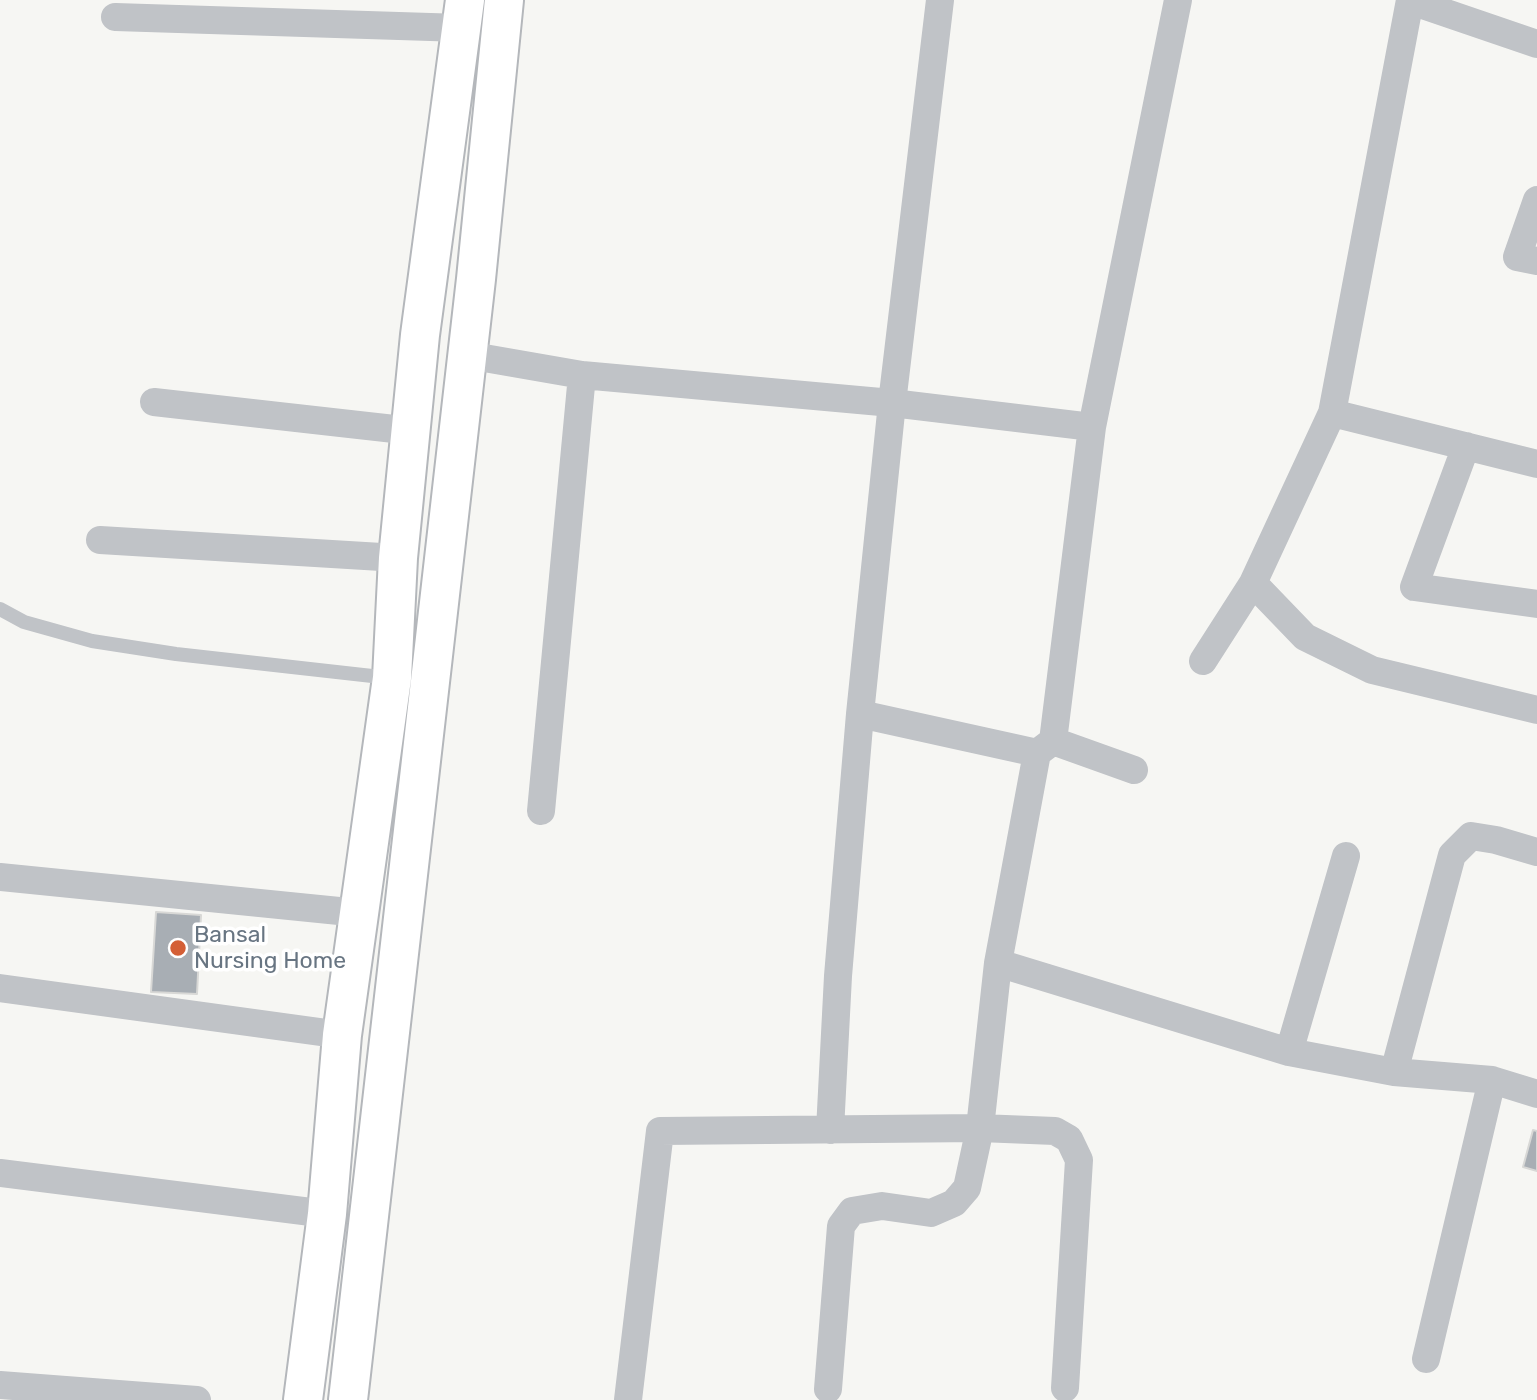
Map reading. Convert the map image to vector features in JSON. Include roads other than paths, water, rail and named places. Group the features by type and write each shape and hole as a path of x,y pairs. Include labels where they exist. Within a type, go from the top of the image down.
{"main road":[{"path":"348,1400 467,355 504,0"},
{"path":"303,1400 327,1214 342,1035 392,678 398,558 420,335 463,14"}],"street":[{"path":"830,1130 838,976 860,714 892,403 940,0"},
{"path":"828,1389 841,1226 852,1211 882,1206 931,1213 954,1203 967,1188 980,1128 998,963 1045,747 1092,427 1178,0"},
{"path":"1203,662 1253,583 1332,414 1411,1 1537,44"},
{"path":"116,17 463,14"},
{"path":"1537,200 1517,257 1537,261"},
{"path":"467,355 582,375 892,403 1092,427"},
{"path":"541,811 582,375"},
{"path":"154,402 412,431"},
{"path":"1332,414 1537,464"},
{"path":"1466,446 1414,587 1537,604"},
{"path":"100,540 398,558"},
{"path":"1253,583 1306,637 1372,670 1537,710"},
{"path":"860,714 1045,747 1134,770"},
{"path":"1394,1072 1452,855 1471,836 1537,852"},
{"path":"1290,1052 1346,856"},
{"path":"0,877 359,913"},
{"path":"998,963 1290,1052 1394,1072 1492,1080 1537,1094"},
{"path":"0,988 342,1035"},
{"path":"1426,1359 1492,1080"},
{"path":"628,1400 660,1131 980,1128 1055,1131 1069,1139 1079,1160 1065,1388"},
{"path":"0,1172 327,1214"},
{"path":"0,1385 197,1400"}],"lane":[{"path":"0,609 24,622 92,641 176,654 392,678"}],"place":[{"name":"Bansal Nursing Home","path":"178,948"}]}
